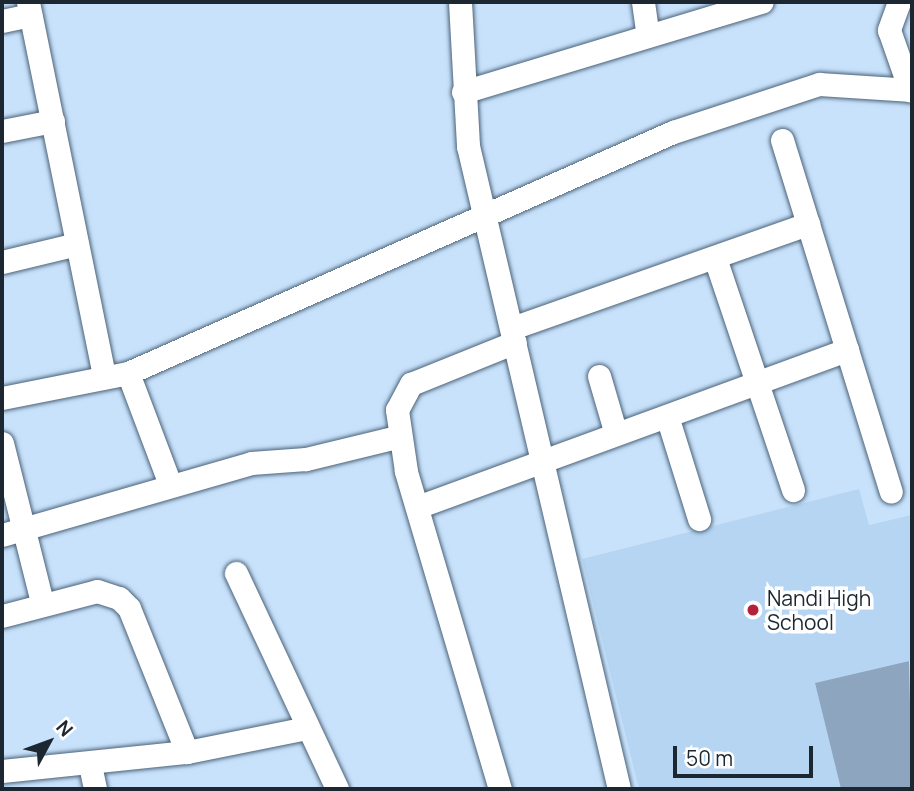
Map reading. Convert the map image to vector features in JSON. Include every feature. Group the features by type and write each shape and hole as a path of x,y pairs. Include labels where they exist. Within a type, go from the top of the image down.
{"street":[{"path":"460,2 463,92 482,214 514,335 538,462 619,789"},
{"path":"643,2 648,36"},
{"path":"463,92 761,2"},
{"path":"2,398 128,373 482,214 673,132 819,84 911,90 889,30 899,2"},
{"path":"2,20 29,8 104,377"},
{"path":"2,131 53,121"},
{"path":"782,140 891,492"},
{"path":"500,789 420,506 397,438 401,394 411,384 514,335 808,224"},
{"path":"2,262 77,244"},
{"path":"715,258 793,489"},
{"path":"420,506 847,350"},
{"path":"128,373 170,484"},
{"path":"599,376 616,434"},
{"path":"667,415 699,519"},
{"path":"13,532 170,484 397,438"},
{"path":"2,443 13,532 41,602"},
{"path":"236,573 337,789"},
{"path":"2,616 41,602 97,592 119,598 129,608 187,752"},
{"path":"2,771 90,765 187,752 307,728"},
{"path":"90,765 95,789"}],"shaded area":[{"name":"Nandi High School","path":"859,489 869,525 912,515 912,660 815,683 841,789 639,789 582,559"}],"building":[{"path":"909,661 912,789 841,789 815,683"}],"place":[{"name":"Nandi High School","path":"753,610"}]}
